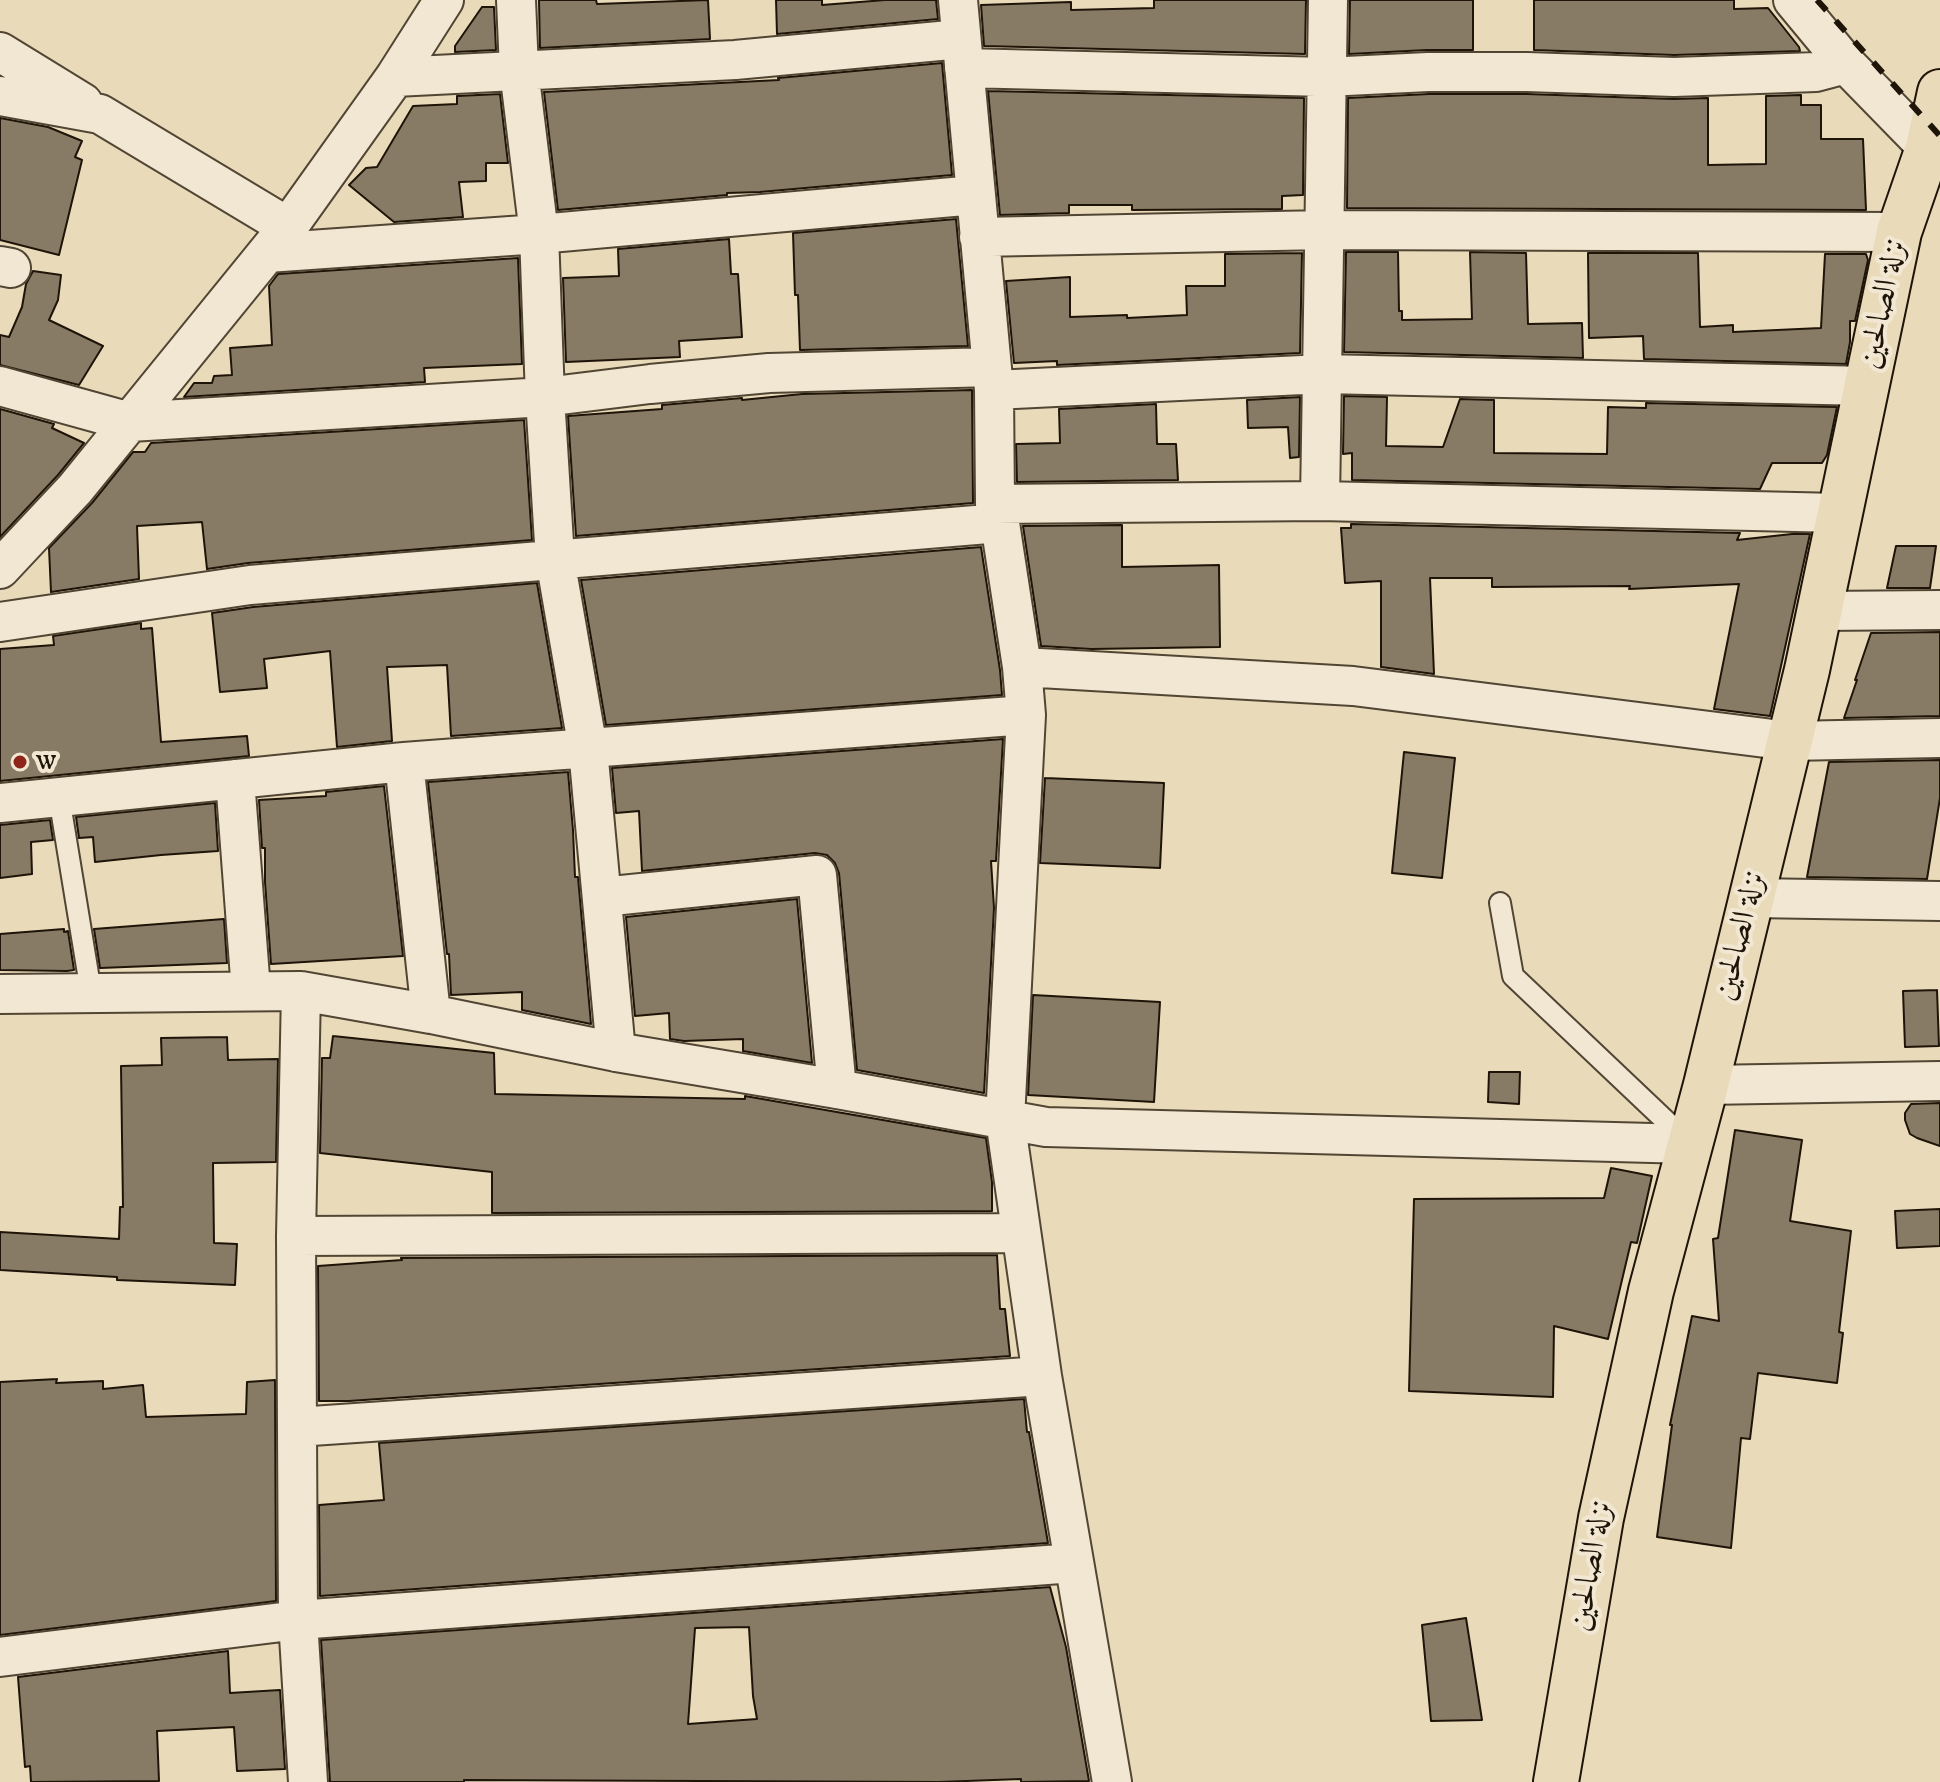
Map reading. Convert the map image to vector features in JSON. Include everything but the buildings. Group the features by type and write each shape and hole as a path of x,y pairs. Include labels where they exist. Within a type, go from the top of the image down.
{"main road":[{"name":"نزلة الصالحين","path":"1556,1782 1601,1518 1651,1291 1706,1085 1789,741 1899,232 1928,148 1940,92"}],"street":[{"path":"0,569 75,489 277,240 395,77 444,0"},
{"path":"516,0 519,70 539,234 555,559 588,749 616,1052"},
{"path":"958,0 993,378 998,514 1022,667 1026,715 1005,1119 1042,1376 1112,1782"},
{"path":"1320,501 1328,0"},
{"path":"1793,0 1846,64 1928,148"},
{"path":"0,52 100,114 277,240 539,234 975,195"},
{"path":"395,77 735,60 963,53 1326,77 1428,72 1674,77 1816,72 1846,64"},
{"path":"0,96 100,114"},
{"path":"979,237 1325,230 1899,232"},
{"path":"0,386 130,422 545,397 769,373 993,378 1323,374 1868,386"},
{"path":"0,622 250,585 555,559 998,514 1320,501 1839,513"},
{"path":"1819,611 1940,610"},
{"path":"1022,667 1353,686 1789,741 1940,738"},
{"path":"0,803 404,762 1026,715"},
{"path":"404,762 431,1014"},
{"path":"235,779 251,991"},
{"path":"602,897 817,875 837,1089"},
{"path":"1752,898 1940,901"},
{"path":"0,994 301,991 616,1052 1046,1127 1690,1144"},
{"path":"301,991 296,1236 298,1620 308,1782"},
{"path":"1706,1085 1940,1081"},
{"path":"296,1236 1021,1233"},
{"path":"297,1427 1042,1376"},
{"path":"0,1657 298,1620 1074,1563"}],"lane":[{"path":"59,797 91,992"},
{"path":"1500,903 1513,976 1690,1144"}],"railway":[{"path":"1817,0 1940,136"}],"place":[{"name":"w","path":"20,762"}]}
